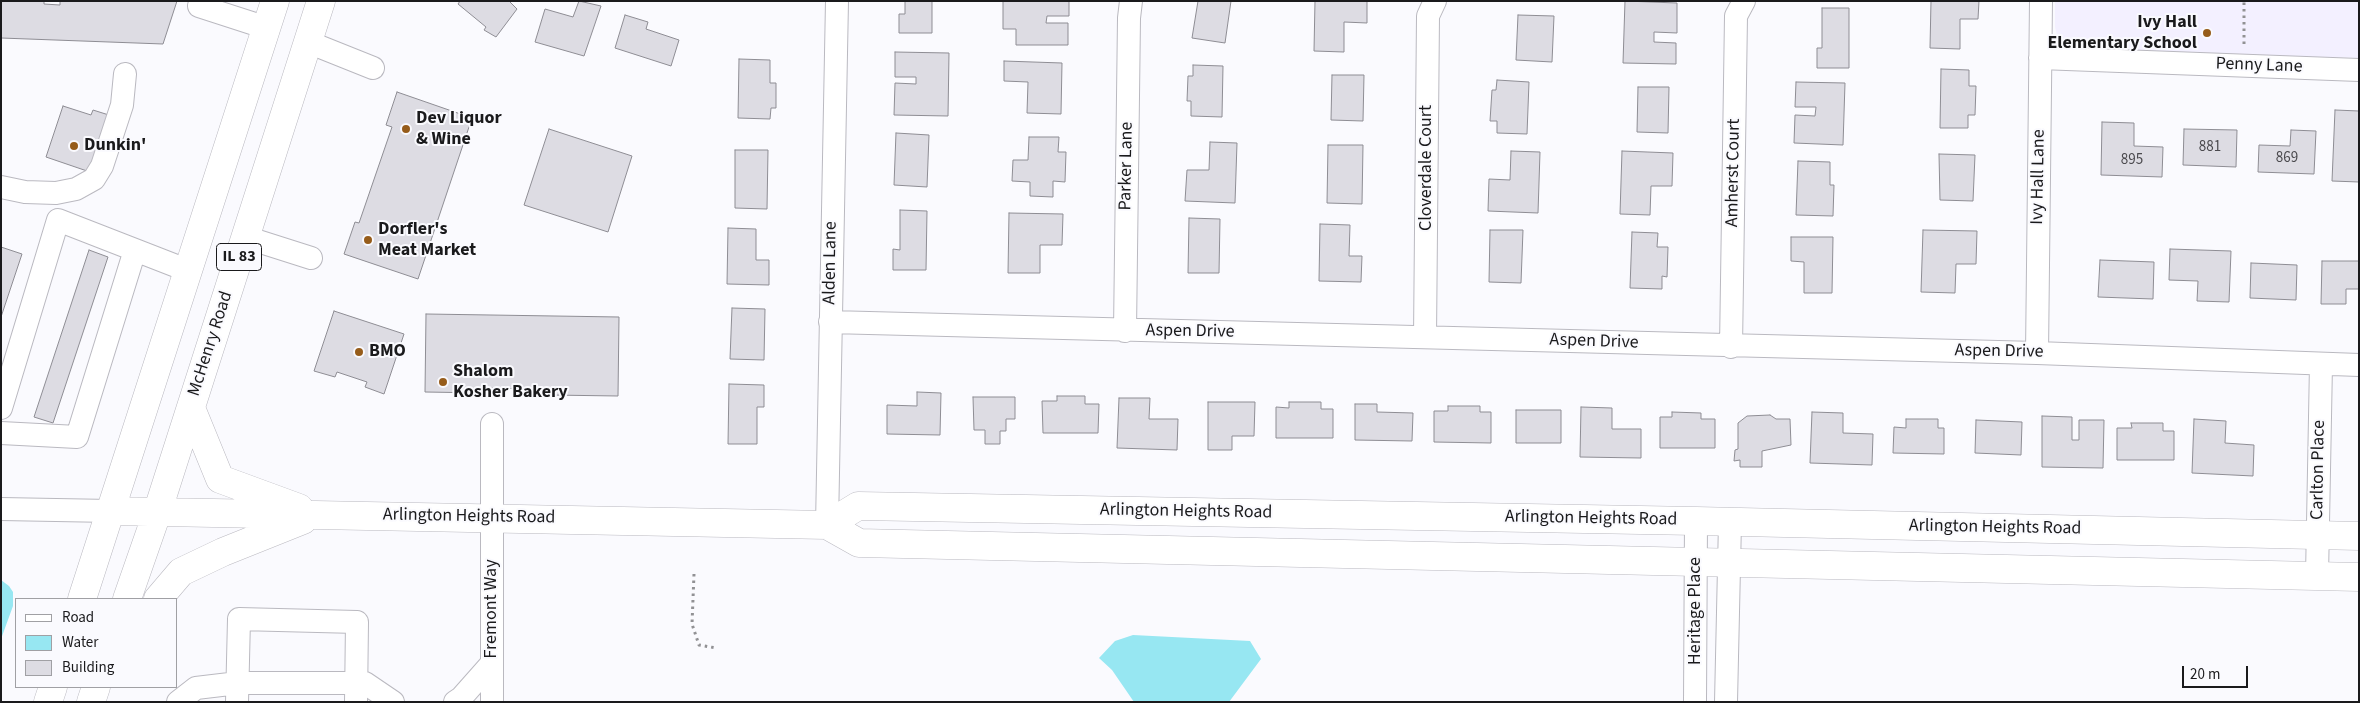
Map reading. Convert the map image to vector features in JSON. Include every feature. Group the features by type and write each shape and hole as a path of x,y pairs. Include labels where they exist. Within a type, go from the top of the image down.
{"main road":[{"name":"IL 83","path":"82,598 276,1"},
{"name":"McHenry Road","path":"127,598 157,513 321,1"},
{"path":"190,408 220,479 316,515"},
{"name":"Arlington Heights Road","path":"827,525 858,506 1696,521 2359,536"},
{"name":"Arlington Heights Road","path":"111,511 827,525 859,543 2359,577"},
{"path":"159,598 181,572 224,552 316,515"},
{"path":"48,702 53,688"},
{"path":"91,702 96,688"}],"street":[{"name":"Alden Lane","path":"827,525 838,1"},
{"name":"Parker Lane","path":"1125,331 1129,18 1131,1"},
{"name":"Cloverdale Court","path":"1425,337 1428,16 1435,1"},
{"name":"Amherst Court","path":"1731,347 1736,16 1744,1"},
{"name":"Ivy Hall Lane","path":"2037,353 2041,1"},
{"path":"199,6 267,28"},
{"path":"308,42 373,68"},
{"name":"Penny Lane","path":"2040,58 2359,70"},
{"path":"5,188 25,192 56,193 81,188 94,179 102,166 122,105 125,74"},
{"path":"1,408 58,220 188,271"},
{"path":"245,236 311,258"},
{"path":"1,433 77,437 134,250"},
{"name":"Aspen Drive","path":"830,322 1125,331 1425,337 1731,347 2037,353 2359,365"},
{"name":"Carlton Place","path":"2317,576 2321,364"},
{"name":"Fremont Way","path":"492,424 492,702"},
{"path":"1,509 111,511"},
{"name":"Heritage Place","path":"1695,702 1696,521"},
{"name":"Heritage Place","path":"1726,702 1730,522"},
{"path":"237,692 240,620 357,622 356,692"},
{"path":"455,702 461,698 492,663"},
{"path":"178,702 196,688 237,692 356,692 365,683 393,702"}],"path":[{"path":"2243,52 2244,1"},
{"path":"694,574 692,624 699,645 716,648"}],"shaded area":[{"name":"Ivy Hall Elementary School","path":"2055,1 2359,1 2359,58 2075,51 2064,47 2058,39 2055,27"}],"water":[{"path":"1,580 13,592 13,606 1,639"},
{"path":"1133,635 1250,641 1261,659 1229,702 1134,702 1112,670 1099,658 1115,641"}],"building":[{"path":"1,1 44,1 44,4 60,5 60,1 177,1 163,44 1,38"},
{"path":"460,1 509,1 517,9 496,37 484,30 486,27 458,4"},
{"path":"579,1 601,6 584,56 535,42 545,9 573,17"},
{"path":"905,1 932,1 932,33 899,33 899,14 905,14"},
{"path":"1003,1 1069,1 1069,16 1047,16 1046,23 1068,23 1068,45 1016,45 1016,29 1003,29"},
{"path":"1198,1 1231,1 1225,43 1192,38"},
{"path":"1315,1 1367,1 1367,23 1344,22 1344,52 1314,51"},
{"path":"1625,1 1677,3 1677,33 1654,32 1654,42 1676,43 1676,64 1623,63"},
{"path":"1931,1 1979,1 1978,19 1960,19 1960,49 1930,48"},
{"path":"1822,8 1849,8 1849,68 1817,68 1817,48 1822,48"},
{"path":"625,15 648,22 646,29 679,40 671,66 615,48"},
{"path":"1518,15 1554,16 1552,62 1516,60"},
{"path":"895,52 949,53 948,116 894,115 895,83 916,84 916,77 895,77"},
{"path":"739,59 770,60 770,83 776,83 776,108 771,108 770,119 738,118"},
{"path":"1004,61 1062,63 1061,114 1027,113 1028,82 1004,81"},
{"path":"1193,65 1223,66 1222,117 1191,116 1191,101 1187,101 1188,76 1193,76"},
{"path":"1941,69 1969,70 1969,86 1976,86 1975,115 1968,115 1968,128 1940,128"},
{"path":"1332,75 1364,75 1363,121 1331,120"},
{"path":"1497,80 1529,82 1527,134 1497,133 1497,121 1490,121 1492,90 1496,90"},
{"path":"1796,82 1845,83 1843,145 1794,143 1795,115 1815,116 1816,107 1795,107"},
{"path":"1638,87 1669,87 1668,133 1637,132"},
{"path":"397,92 472,118 418,279 344,254 355,222 359,223 392,127 386,125"},
{"name":"Dunkin'","path":"63,106 91,115 93,110 112,116 90,172 46,157"},
{"path":"2335,110 2359,111 2359,182 2332,181"},
{"path":"2102,122 2134,123 2134,146 2163,147 2162,177 2101,175"},
{"path":"549,129 632,156 608,232 524,205"},
{"path":"2184,129 2237,130 2236,167 2183,165"},
{"path":"2291,130 2316,131 2314,174 2258,172 2259,145 2290,146"},
{"path":"896,133 929,135 927,187 894,185"},
{"path":"1029,137 1059,137 1058,152 1066,152 1065,182 1053,181 1053,197 1030,196 1030,182 1012,181 1013,160 1028,160"},
{"path":"1210,142 1237,143 1235,203 1185,201 1187,170 1209,170"},
{"path":"1328,145 1363,145 1362,204 1327,203"},
{"path":"735,150 768,150 767,209 735,208"},
{"path":"1511,151 1540,152 1538,213 1488,211 1489,179 1510,180"},
{"path":"1622,151 1673,153 1672,186 1651,186 1650,215 1620,214"},
{"path":"1939,154 1975,155 1973,201 1940,200"},
{"path":"1798,161 1830,162 1830,185 1834,185 1833,216 1796,215"},
{"path":"900,210 927,211 926,270 893,270 893,249 900,250"},
{"path":"1009,213 1063,214 1062,245 1040,245 1040,273 1008,273"},
{"path":"1189,218 1220,219 1219,273 1188,273"},
{"path":"1320,224 1350,225 1349,256 1362,256 1361,282 1319,281"},
{"path":"728,228 756,229 756,260 769,260 769,285 727,284"},
{"path":"1490,230 1523,230 1521,283 1489,282"},
{"path":"1923,230 1977,231 1976,264 1956,264 1955,293 1921,292"},
{"path":"1632,232 1658,233 1657,247 1668,247 1667,277 1662,276 1662,289 1630,288"},
{"path":"1791,237 1833,237 1832,293 1804,293 1804,262 1791,261"},
{"path":"1,247 22,254 1,317"},
{"path":"2170,249 2231,251 2229,302 2197,301 2198,281 2169,280"},
{"path":"89,250 108,257 53,423 34,417"},
{"path":"2100,260 2154,262 2153,299 2098,297"},
{"path":"2322,261 2359,261 2359,289 2346,289 2346,304 2321,304"},
{"path":"2251,263 2297,265 2296,300 2250,298"},
{"path":"732,308 765,309 764,360 730,359"},
{"name":"BMO","path":"334,311 404,334 384,394 365,387 367,382 337,372 335,377 314,371"},
{"path":"426,314 619,317 618,396 550,395 550,389 486,388 486,393 425,392"},
{"path":"729,384 764,385 764,407 757,407 757,444 728,444"},
{"path":"917,392 941,393 940,435 887,434 887,405 917,406"},
{"path":"1057,396 1085,396 1085,404 1099,404 1098,433 1043,433 1042,401 1057,401"},
{"path":"973,397 1015,397 1015,419 1006,419 1006,431 1000,431 1000,444 985,444 985,430 974,430"},
{"path":"1119,398 1150,398 1149,419 1178,419 1177,450 1117,448"},
{"path":"1208,402 1255,402 1254,436 1232,436 1232,450 1208,450"},
{"path":"1289,402 1321,402 1321,409 1333,409 1333,438 1276,438 1276,407 1289,408"},
{"path":"1355,404 1377,404 1377,412 1413,413 1412,441 1355,440"},
{"path":"1448,406 1480,406 1480,412 1491,412 1491,443 1434,442 1434,411 1448,411"},
{"path":"1581,407 1612,408 1612,429 1641,429 1641,458 1580,457"},
{"path":"1516,410 1561,410 1561,443 1516,443"},
{"path":"1672,412 1701,413 1701,419 1715,419 1715,448 1660,448 1660,417 1672,417"},
{"path":"1812,412 1843,413 1843,433 1873,434 1872,465 1810,463"},
{"path":"1770,415 1776,419 1790,419 1791,445 1762,451 1762,467 1740,467 1740,460 1734,461 1735,450 1738,449 1738,423 1747,416"},
{"path":"2042,416 2072,417 2072,440 2079,440 2079,420 2104,420 2103,468 2042,467"},
{"path":"1906,419 1938,419 1938,428 1944,428 1944,454 1893,453 1894,427 1906,428"},
{"path":"2194,419 2226,421 2225,443 2254,445 2253,476 2192,473"},
{"path":"1976,420 2022,422 2021,455 1975,453"},
{"path":"2131,423 2163,423 2163,431 2174,431 2174,460 2117,460 2117,428 2132,428"}],"place":[{"name":"Ivy Hall Elementary School","path":"2207,33"},
{"name":"Dev Liquor & Wine","path":"406,129"},
{"name":"Dunkin'","path":"74,146"},
{"name":"Dorfler's Meat Market","path":"368,240"},
{"name":"BMO","path":"359,352"},
{"name":"Shalom Kosher Bakery","path":"443,382"}]}
